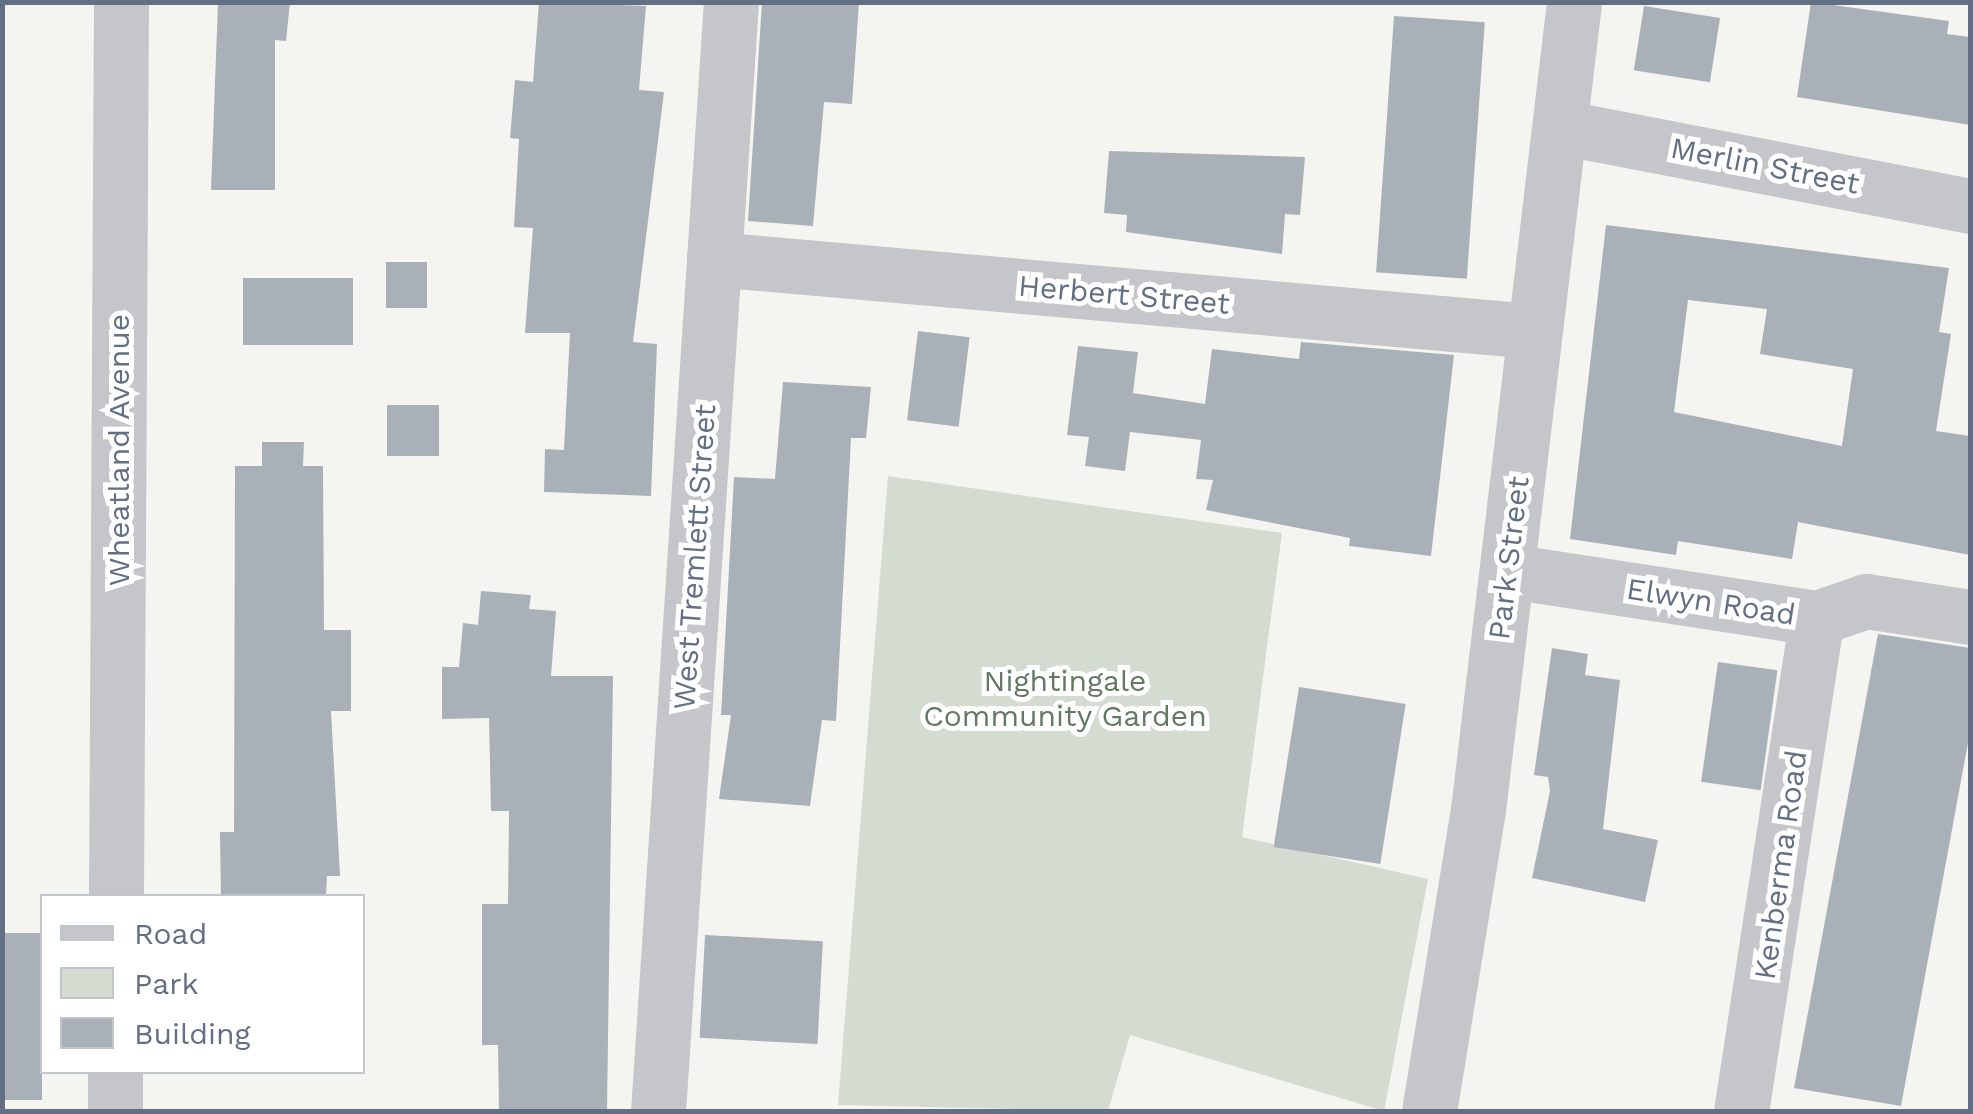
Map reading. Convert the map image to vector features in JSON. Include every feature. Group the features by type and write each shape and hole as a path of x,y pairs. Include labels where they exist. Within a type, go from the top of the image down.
{"street":[{"name":"Wheatland Avenue","path":"116,894 121,2"},
{"name":"West Tremlett Street","path":"658,1112 732,2"},
{"name":"Park Street","path":"1430,1112 1508,571 1574,2"},
{"name":"Merlin Street","path":"1560,126 1970,206"},
{"name":"Herbert Street","path":"714,259 1534,331"},
{"name":"Elwyn Road","path":"1508,571 1818,618 1866,601 1970,618"},
{"name":"Kenberma Road","path":"1741,1112 1818,618"},
{"path":"114,1112 115,1074"}],"green space":[{"name":"Nightingale Community Garden","path":"888,476 1282,533 1242,837 1428,879 1384,1111 1130,1035 1108,1111 838,1105"}],"building":[{"path":"218,2 290,2 286,41 275,40 275,190 211,190"},
{"path":"539,2 646,6 639,90 664,92 633,342 657,344 651,496 544,492 545,449 564,450 570,333 525,333 533,228 514,227 519,139 510,138 515,80 533,82"},
{"path":"762,2 859,2 852,104 824,102 813,226 748,221"},
{"path":"1811,2 1949,21 1947,34 1970,37 1970,125 1797,97"},
{"path":"1644,6 1720,18 1710,82 1634,70"},
{"path":"1394,16 1485,22 1467,279 1376,272"},
{"path":"1109,151 1305,157 1300,215 1285,214 1282,254 1126,232 1127,215 1104,213"},
{"path":"1606,225 1949,268 1939,332 1951,334 1936,431 1970,436 1970,555 1798,522 1792,559 1678,541 1676,555 1570,539","holes":["1688,300 1767,309 1760,354 1853,369 1842,446 1674,412"]},
{"path":"386,262 427,262 427,308 386,308"},
{"path":"243,278 353,278 353,345 243,345"},
{"path":"918,331 970,337 959,427 907,420"},
{"path":"1301,342 1454,355 1431,556 1349,546 1350,538 1206,510 1213,480 1196,479 1201,440 1130,432 1125,471 1085,466 1089,437 1067,435 1078,346 1138,352 1133,393 1205,404 1212,349 1299,359"},
{"path":"783,382 871,387 866,438 851,438 836,721 822,720 810,806 719,799 731,715 721,715 734,477 775,479"},
{"path":"387,405 439,405 439,456 387,456"},
{"path":"262,442 304,442 303,466 323,466 324,630 351,630 351,711 331,711 340,876 327,876 326,894 221,894 220,832 234,832 235,466 262,466"},
{"path":"481,591 531,595 529,609 556,611 551,676 613,676 607,1112 499,1112 498,1045 482,1045 482,904 508,904 509,811 491,811 489,718 442,719 442,667 459,667 463,623 478,625"},
{"path":"1878,634 1970,648 1970,732 1901,1106 1794,1088"},
{"path":"1552,648 1588,654 1585,675 1620,680 1603,829 1658,840 1645,902 1532,878 1550,791 1548,777 1534,775"},
{"path":"1718,662 1777,670 1761,790 1701,782"},
{"path":"1299,687 1406,704 1380,864 1274,847"},
{"path":"2,933 40,933 42,1100 2,1100"},
{"path":"705,935 823,941 817,1044 700,1038"}]}
